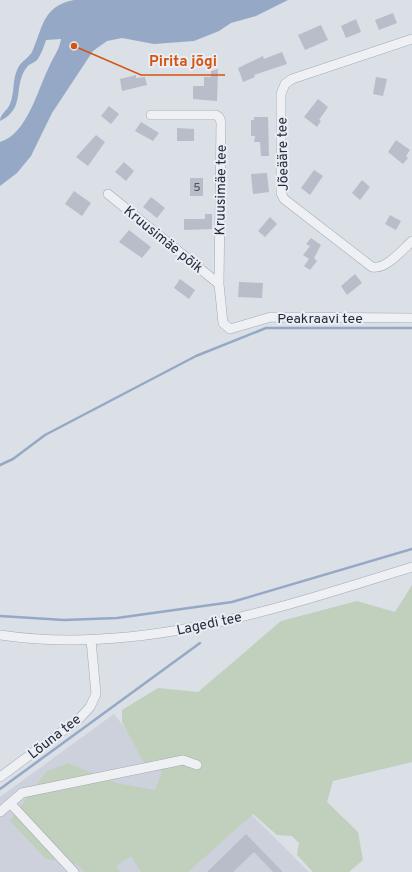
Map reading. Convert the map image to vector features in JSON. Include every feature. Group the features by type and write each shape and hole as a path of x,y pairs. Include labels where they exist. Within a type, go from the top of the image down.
{"street":[{"name":"Jõeääre tee","path":"412,39 292,79 285,84 281,94 281,194 284,199 372,267 377,268 384,265 412,241"},
{"name":"Kruusimäe tee","path":"151,115 216,115 220,117 219,284 223,323 230,329"},
{"name":"Kruusimäe põik","path":"108,194 219,284"},
{"name":"Peakraavi tee","path":"230,329 271,317 412,318"},
{"name":"Lagedi tee","path":"0,635 51,640 91,640 151,634 224,621 412,567"},
{"name":"Lõuna tee","path":"0,777 79,719 90,707 96,694 91,640"},
{"path":"0,812 22,793 183,760 197,765"},
{"path":"10,802 74,872"}],"shaded area":[{"path":"114,714 151,761 186,749 309,872 0,872 0,797"}],"green space":[{"path":"412,585 412,762 333,781 327,802 358,832 363,860 349,872 313,872 297,855 299,843 292,836 277,835 253,814 188,872 141,872 131,856 116,866 121,872 85,872 76,864 46,859 10,821 46,772 68,763 116,783 155,790 162,772 143,761 122,722 122,710 158,688 198,692 281,621 357,601 395,612"}],"water":[{"path":"74,0 288,0 256,16 231,23 219,31 194,41 154,44 122,38 107,41 93,51 52,113 31,156 17,173 0,186 0,142 17,130 24,121 61,39 46,40 36,61 28,66 23,74 14,110 0,121 1,116 9,106 12,99 16,72 21,63 32,52 45,19 55,7"}],"building":[{"path":"393,13 397,23 379,30 375,20"},
{"path":"356,19 361,32 346,38 341,26"},
{"path":"321,25 328,40 305,50 298,35"},
{"path":"282,52 287,64 254,75 255,77 243,82 238,68 263,56 264,59"},
{"path":"218,69 217,101 193,99 193,86 204,86 204,77 211,77 211,71"},
{"path":"136,75 136,78 145,77 147,85 122,91 120,79"},
{"path":"376,77 387,79 383,96 373,94"},
{"path":"318,99 328,107 319,120 321,121 317,127 304,117"},
{"path":"109,106 119,114 111,124 101,116"},
{"path":"254,117 268,117 269,156 261,156 260,142 254,142 255,136 251,136 251,120 254,120"},
{"path":"141,122 159,133 153,141 135,131"},
{"path":"177,128 194,129 194,141 177,141"},
{"path":"96,135 105,142 88,166 76,157"},
{"path":"396,140 410,150 406,156 408,158 403,164 388,152"},
{"path":"124,162 134,171 126,181 115,172"},
{"path":"314,170 323,176 310,195 301,188"},
{"path":"267,173 269,192 253,194 251,174"},
{"path":"190,178 203,178 203,196 190,196"},
{"path":"362,180 370,187 360,200 352,193"},
{"path":"74,191 91,203 82,216 65,204"},
{"path":"151,197 165,208 157,218 143,207"},
{"path":"205,214 212,214 212,229 184,230 184,219 205,219"},
{"path":"390,215 401,221 396,230 385,224"},
{"path":"270,217 277,224 265,237 258,231"},
{"path":"129,230 151,247 142,258 119,242"},
{"path":"311,238 321,245 314,258 317,261 310,270 304,266 309,259 303,255 310,246 306,244"},
{"path":"355,274 362,283 347,295 341,286"},
{"path":"180,279 195,290 189,299 174,288"},
{"path":"239,282 263,283 262,298 238,297"},
{"path":"246,834 283,872 273,872 254,852 233,872 207,872"}],"waterway":[{"path":"0,465 13,459 45,435 196,356 266,328 412,328"},
{"path":"0,616 64,620 117,618 232,602 412,549"},
{"path":"0,789 200,643"}],"place":[{"name":"Pirita jõgi","path":"74,46"}]}
